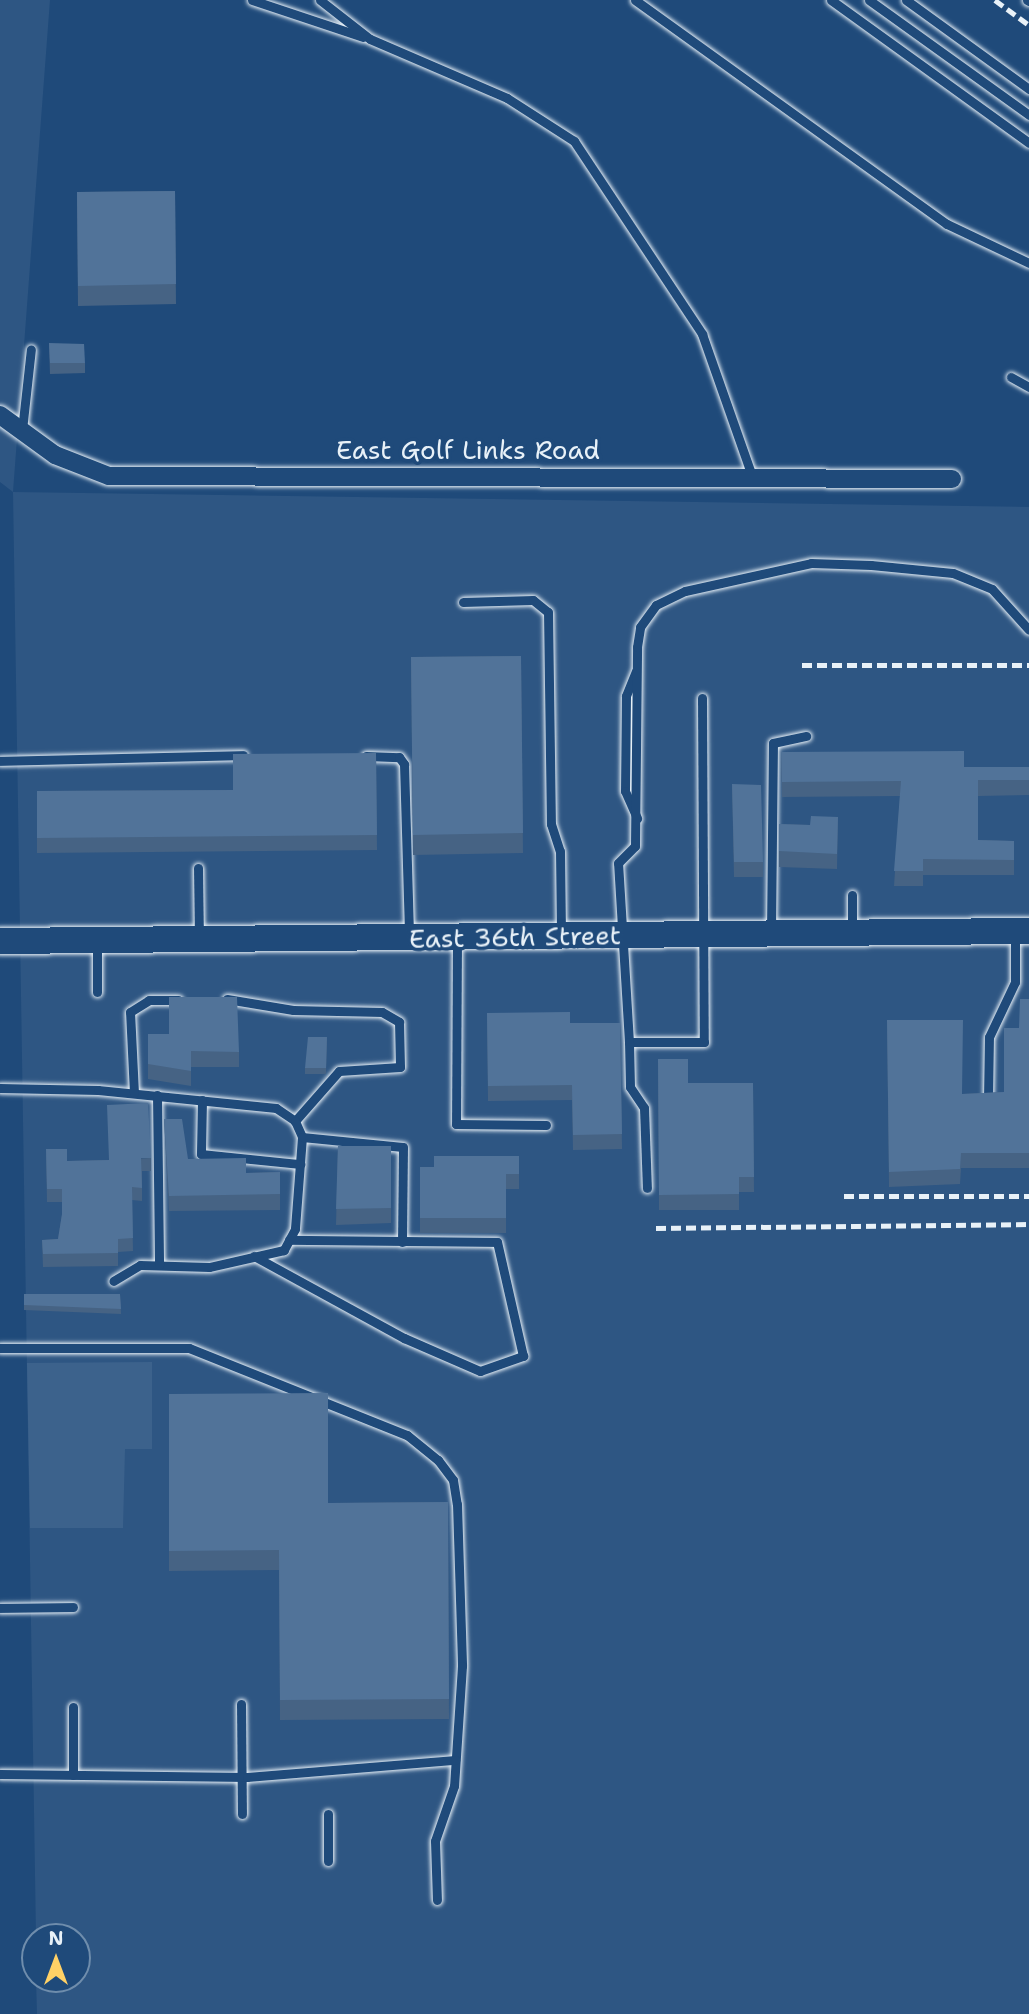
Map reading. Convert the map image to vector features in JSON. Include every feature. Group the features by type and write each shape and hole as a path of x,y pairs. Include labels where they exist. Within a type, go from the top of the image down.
{"main road":[{"name":"East 36th Street","path":"0,941 1022,931"}],"street":[{"name":"East Golf Links Road","path":"0,415 55,455 109,476 752,476 953,479"}],"lane":[{"path":"251,0 370,39 507,98 574,141 702,334 752,476"},
{"path":"320,0 370,39"},
{"path":"635,0 947,225 1029,263"},
{"path":"831,0 1029,143"},
{"path":"869,0 1029,115"},
{"path":"906,0 1029,89"},
{"path":"22,432 31,349"},
{"path":"1011,377 1029,387"},
{"path":"647,1188 645,1108 630,1087 628,935 618,863 635,846 640,627 656,605 685,591 811,563 953,573 992,589 1029,630"},
{"path":"463,601 533,600 548,612 551,824 560,851 561,936"},
{"path":"629,1042 704,1042 702,698"},
{"path":"771,934 773,743 806,736"},
{"path":"0,761 261,755"},
{"path":"358,756 402,760 409,938"},
{"path":"198,868 199,939"},
{"path":"852,895 852,933"},
{"path":"988,1100 989,1037 1015,982 1022,931"},
{"path":"457,937 456,1124 546,1125"},
{"path":"97,940 97,992"},
{"path":"134,1093 130,1012 149,1000 188,999"},
{"path":"213,999 252,999 293,1010 382,1012 399,1022 400,1068 339,1071 295,1121"},
{"path":"0,1088 134,1093 276,1108 295,1121 302,1137 300,1164 289,1240 284,1250 209,1267 140,1265 113,1281"},
{"path":"158,1095 159,1265"},
{"path":"202,1100 201,1154 300,1164"},
{"path":"302,1137 402,1147 402,1242"},
{"path":"254,1256 404,1338 480,1371 523,1356 497,1242 289,1240"},
{"path":"0,1348 189,1348 407,1435 438,1460 453,1480 457,1504 462,1666 454,1786 435,1841 437,1899"},
{"path":"0,1608 73,1607"},
{"path":"241,1704 242,1814"},
{"path":"73,1707 73,1775"},
{"path":"0,1774 241,1777 455,1760"},
{"path":"328,1814 328,1861"}],"shaded area":[{"path":"0,0 50,0 13,492 0,482"},
{"path":"13,492 1029,507 1029,2014 37,2014 36,1993 91,1993 91,1923 36,1923"},
{"path":"152,1362 152,1449 125,1449 123,1528 30,1528 27,1363"}],"building":[{"path":"175,191 176,284 78,286 77,192"},
{"path":"49,343 84,344 85,363 50,363"},
{"path":"521,656 523,833 413,835 411,657"},
{"path":"964,751 964,767 1029,767 1029,780 978,780 978,840 1014,841 1014,860 923,859 923,871 894,871 901,781 782,782 781,752"},
{"path":"376,753 377,835 37,838 37,791 233,790 233,754"},
{"path":"732,784 761,785 763,862 734,862"},
{"path":"811,816 838,817 837,854 779,851 779,824 810,825"},
{"path":"169,997 237,997 239,1052 191,1051 191,1071 148,1064 148,1034 169,1034"},
{"path":"1020,999 1029,999 1029,1153 961,1153 960,1169 889,1172 887,1020 963,1020 962,1094 1004,1092 1004,1028 1019,1028"},
{"path":"570,1012 570,1023 620,1023 622,1134 573,1135 572,1085 488,1086 487,1013"},
{"path":"308,1037 327,1037 326,1068 305,1068"},
{"path":"658,1059 688,1059 688,1083 753,1083 754,1177 739,1177 739,1194 659,1195"},
{"path":"148,1103 151,1158 141,1158 142,1188 132,1187 133,1238 118,1239 118,1253 43,1254 42,1240 58,1239 62,1214 62,1189 47,1189 46,1149 67,1149 67,1161 109,1160 107,1105"},
{"path":"164,1119 182,1119 188,1159 246,1158 246,1173 280,1172 280,1194 169,1196"},
{"path":"338,1146 391,1146 391,1208 336,1209"},
{"path":"434,1156 519,1156 519,1174 506,1174 506,1218 420,1218 420,1167 434,1167"},
{"path":"24,1294 120,1294 121,1309 24,1305"},
{"path":"328,1393 328,1503 448,1502 449,1699 280,1700 279,1550 169,1551 169,1394"}],"railway":[{"path":"995,0 1029,25"},
{"path":"802,665 1029,665"},
{"path":"844,1196 1029,1196"},
{"path":"656,1228 1029,1224"}]}
